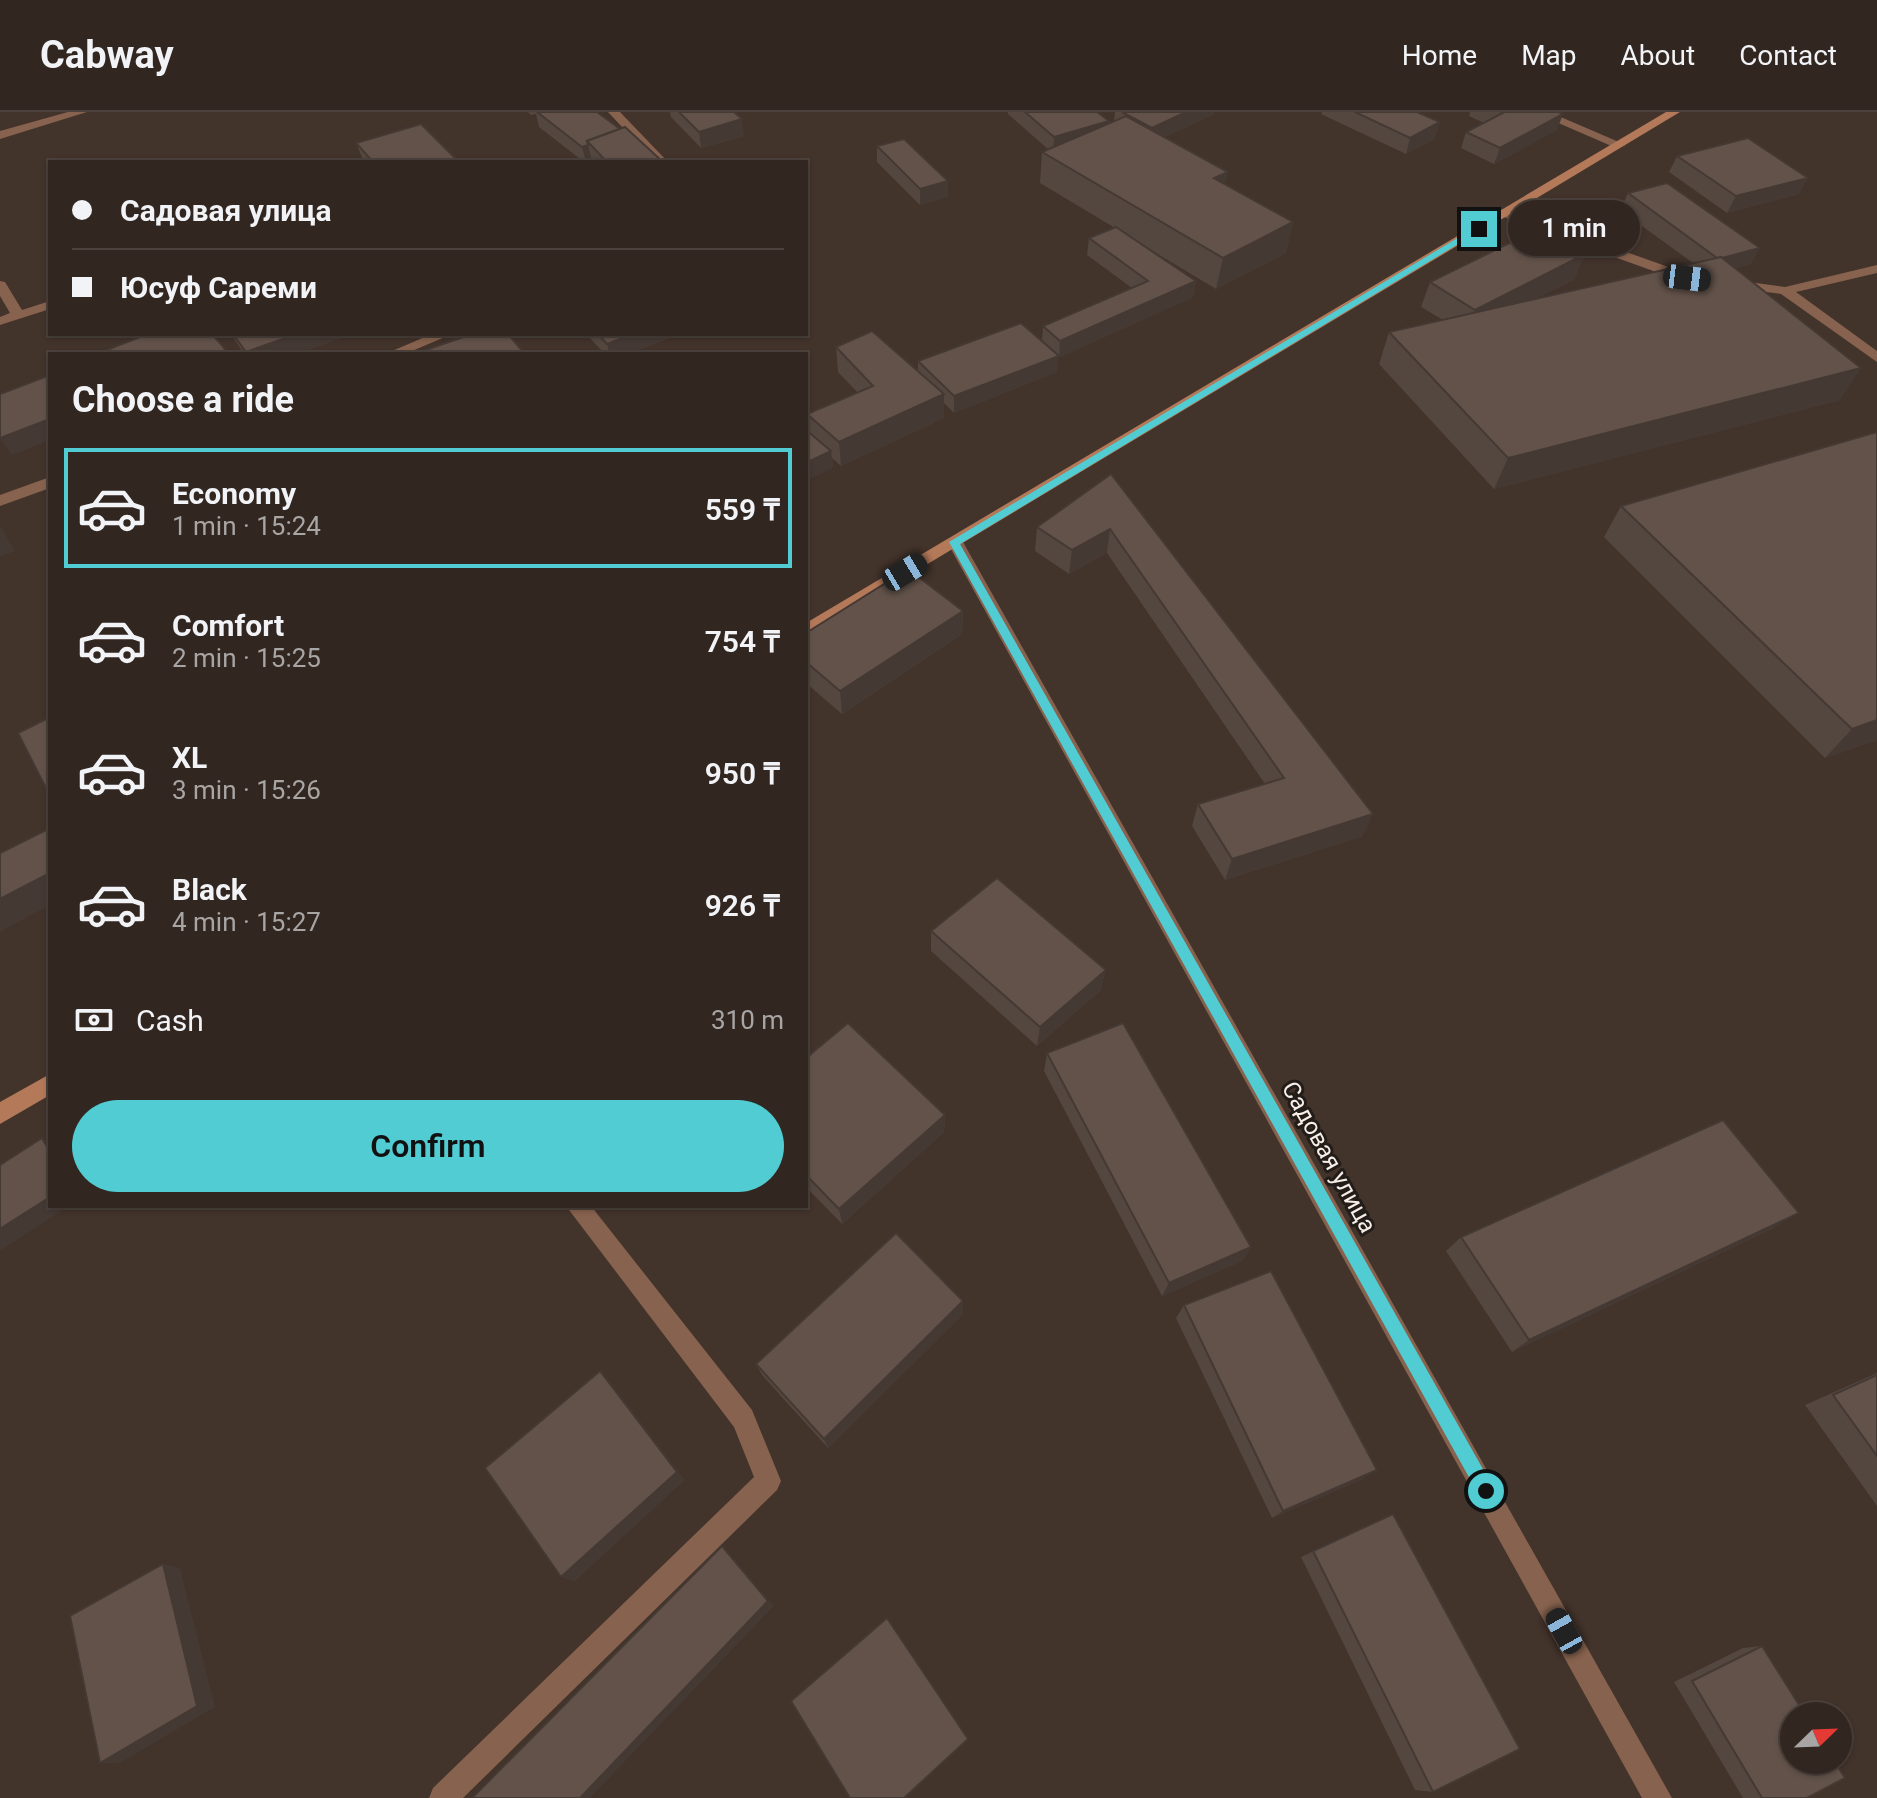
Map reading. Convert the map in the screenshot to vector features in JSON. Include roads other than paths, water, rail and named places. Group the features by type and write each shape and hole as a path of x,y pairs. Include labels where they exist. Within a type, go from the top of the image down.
{"main road":[{"path":"808,630 1674,112"},
{"path":"0,1114 48,1085"}],"street":[{"path":"0,135 81,112"},
{"path":"614,112 660,160"},
{"path":"1539,112 1620,145"},
{"path":"1505,213 1618,255 1708,281 1785,291 1877,269"},
{"path":"0,285 18,315"},
{"path":"1785,291 1877,358"},
{"path":"0,321 48,306"},
{"path":"397,352 440,336"},
{"path":"0,501 48,483"},
{"name":"Садовая улица","path":"955,542 1658,1798"},
{"path":"443,1798 768,1481 743,1419 579,1208"}]}
